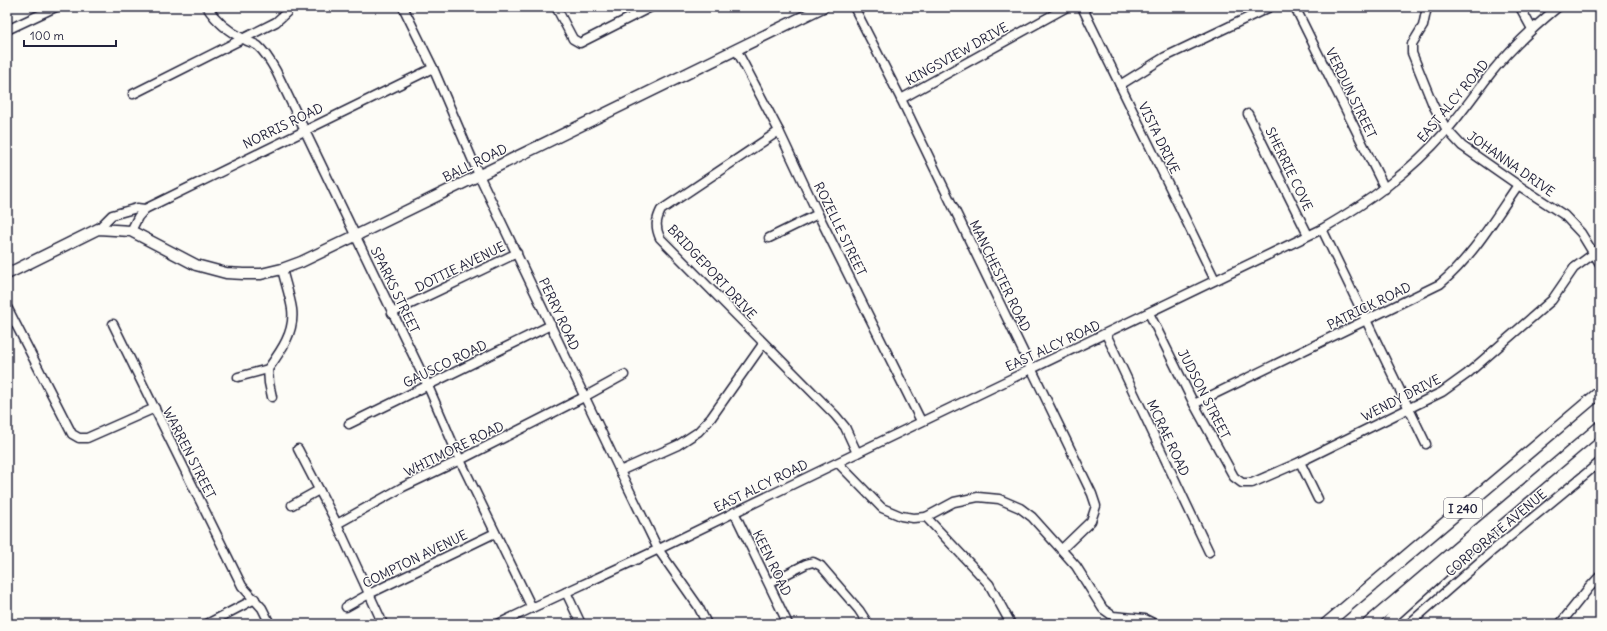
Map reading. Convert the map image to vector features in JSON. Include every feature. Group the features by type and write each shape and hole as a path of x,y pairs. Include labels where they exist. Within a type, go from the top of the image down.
{"highway":[{"name":"I 240","path":"1326,624 1600,392"},
{"name":"I 240","path":"1368,624 1600,427"},
{"path":"1387,624 1395,614 1484,536 1534,483"}],"main road":[{"name":"BALL ROAD","path":"131,231 196,265 226,273 261,274 282,269 301,262 355,236 736,48 823,7"},
{"name":"NORRIS ROAD","path":"7,274 98,229 131,231"}],"street":[{"path":"7,30 56,7"},
{"name":"SPARKS STREET","path":"207,7 216,20 243,39 257,46 268,56 428,386 460,460 532,608"},
{"name":"PERRY ROAD","path":"403,7 433,68 479,175 658,549 698,606 707,624"},
{"path":"556,7 573,39 580,43 649,7"},
{"name":"MANCHESTER ROAD","path":"854,7 901,99 1092,494 1096,506 1092,521 1062,549"},
{"name":"KINGSVIEW DRIVE","path":"901,99 1067,7"},
{"name":"VISTA DRIVE","path":"1082,7 1215,280"},
{"path":"1120,85 1165,57 1270,7"},
{"name":"VERDUN STREET","path":"1295,7 1385,189"},
{"name":"JOHANNA DRIVE","path":"1427,7 1423,26 1412,44 1412,53 1433,104 1447,130 1462,146 1564,215 1597,251 1600,264"},
{"path":"1520,7 1532,29"},
{"name":"EAST ALCY ROAD","path":"498,624 838,463 921,421 1106,334 1322,229 1385,189 1412,167 1447,130 1487,78 1532,29 1558,7"},
{"path":"133,94 276,22 287,12"},
{"name":"ROZELLE STREET","path":"736,48 779,131 818,214 921,421"},
{"name":"NORRIS ROAD","path":"131,231 138,217 145,209 433,68"},
{"name":"SHERRIE COVE","path":"1248,114 1308,235"},
{"name":"BRIDGEPORT DRIVE","path":"779,131 661,210 657,218 656,230 660,238 835,415 845,427 857,453"},
{"name":"PATRICK ROAD","path":"1194,404 1440,284 1455,272 1469,256 1518,185"},
{"name":"NORRIS ROAD","path":"98,229 112,215 137,208 145,209"},
{"path":"769,238 818,214"},
{"path":"1322,229 1426,444"},
{"name":"WENDY DRIVE","path":"1242,483 1252,483 1300,462 1442,392 1466,374 1552,300 1574,268 1597,251"},
{"name":"DOTTIE AVENUE","path":"392,313 517,253"},
{"path":"238,377 268,369 279,355 288,338 292,324 292,309 282,269"},
{"name":"WARREN STREET","path":"7,307 72,434 79,438 88,438 155,408 242,586 262,608 270,624"},
{"name":"JUDSON STREET","path":"1149,313 1194,404 1234,477 1242,483"},
{"path":"114,324 155,408"},
{"name":"GAUSCO ROAD","path":"349,424 551,325"},
{"name":"MCRAE ROAD","path":"1106,334 1209,552"},
{"path":"620,471 678,445 698,432 711,418 764,344"},
{"path":"268,369 272,397"},
{"name":"WHITMORE ROAD","path":"337,524 403,487 460,460 624,375"},
{"path":"298,449 337,524 383,624"},
{"path":"1300,462 1318,499"},
{"name":"CORPORATE AVENUE","path":"1409,624 1491,552 1600,462"},
{"path":"838,463 882,508 901,516 913,518 926,517 954,502 978,497 999,499 1020,508 1032,517 1076,566 1103,609 1113,616 1145,619 1155,624"},
{"path":"292,505 319,490"},
{"name":"KEEN ROAD","path":"734,512 788,624"},
{"path":"926,517 989,584 1011,624"},
{"name":"COMPTON AVENUE","path":"346,607 369,594 495,533"},
{"path":"768,583 813,562 821,566 859,610 868,624"},
{"path":"1560,624 1588,588 1600,576"},
{"path":"566,592 581,624"},
{"path":"207,624 255,599"}]}
